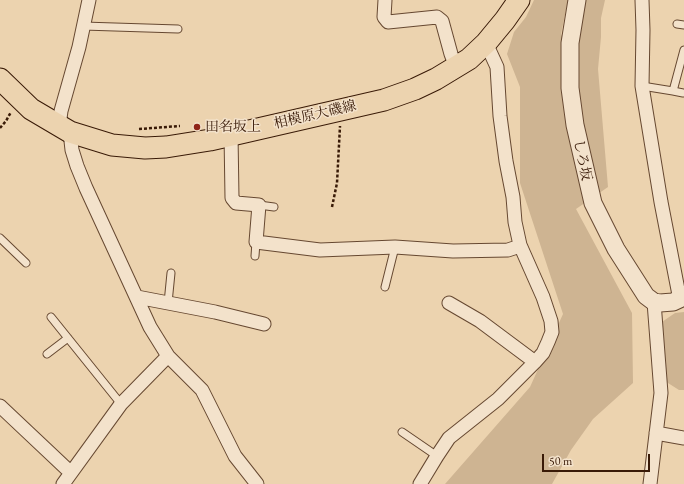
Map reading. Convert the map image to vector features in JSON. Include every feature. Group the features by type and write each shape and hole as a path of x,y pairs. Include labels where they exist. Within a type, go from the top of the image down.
{"main road":[{"name":"相模原大磯線","path":"0,79 31,109 64,129 112,145 145,148 181,145 384,100 426,84 469,59 486,43 519,0"}],"street":[{"path":"89,0 61,111 64,129 77,166 150,328 168,356 202,390 235,456 257,484"},
{"path":"385,0 384,17 388,22 437,17 442,21 447,44 456,67"},
{"name":"しろ坂","path":"577,0 570,43 570,88 575,125 587,183 593,203 609,236 646,296 654,302"},
{"path":"642,0 642,86 661,202 682,299 667,303 654,302 661,393 650,484"},
{"path":"420,484 436,456 449,438 498,399 535,362 543,353 552,332 551,321 544,297 520,245 514,222 513,197 506,161 500,116 497,67 486,43"},
{"path":"231,134 232,198 236,203 259,205 256,242 320,250 395,248 453,251 508,250 520,245"},
{"path":"136,297 215,312 264,324"},
{"path":"449,303 480,321 535,362"},
{"path":"63,484 70,472 121,404 168,356"},
{"path":"0,406 70,472"},
{"path":"656,433 684,438"}],"lane":[{"path":"83,26 178,29"},
{"path":"673,91 684,50"},
{"path":"642,86 683,93"},
{"path":"259,205 274,207"},
{"path":"0,238 26,263"},
{"path":"255,256 256,242"},
{"path":"385,287 395,248"},
{"path":"168,303 171,273"},
{"path":"51,317 121,404"},
{"path":"47,354 68,338"},
{"path":"402,432 436,456"}],"path":[{"path":"0,128 12,110"},
{"path":"137,129 182,125"},
{"path":"332,207 337,183 340,125"}],"shaded area":[{"path":"534,0 568,0 561,34 564,41 585,0 605,0 601,18 598,69 608,187 576,209 632,313 633,383 593,419 571,450 552,484 445,484 530,387 563,314 520,183 520,87 507,54 514,32 526,17"},
{"path":"684,312 684,390 679,390 668,383 662,376 659,324 675,313"}],"place":[{"name":"田名坂上","path":"197,127"}]}
